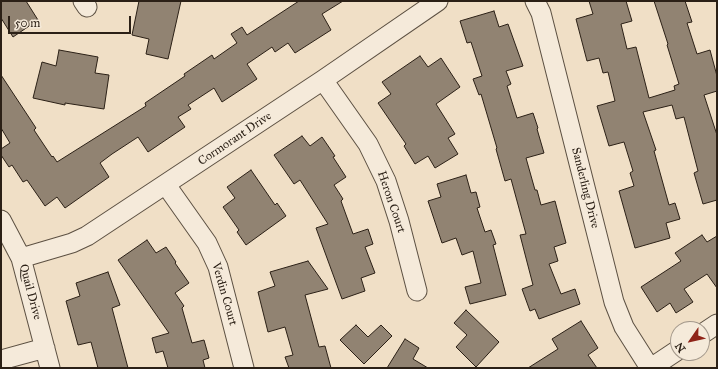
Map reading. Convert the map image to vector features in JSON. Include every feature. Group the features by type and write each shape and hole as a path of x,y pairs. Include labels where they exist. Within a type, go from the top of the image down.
{"street":[{"name":"Cormorant Drive","path":"21,258 72,243 87,236 323,80 438,1"},
{"name":"Sanderling Drive","path":"535,1 541,13 614,302 624,327 651,368"},
{"name":"Heron Court","path":"323,80 368,144 386,180 399,221 417,291"},
{"name":"Verdin Court","path":"166,185 207,243 218,267 244,368"},
{"name":"Quail Drive","path":"1,220 21,258 50,368"},
{"path":"1,360 45,348"},
{"path":"651,368 670,355"}],"building":[{"path":"1,1 26,1 38,20 13,37 1,18"},
{"path":"139,1 181,1 168,59 146,54 149,39 132,35"},
{"path":"299,1 343,1 322,14 331,30 295,53 288,43 275,52 272,47 247,64 257,79 222,102 214,88 188,105 191,109 178,117 185,127 148,152 138,137 112,154 100,163 109,177 65,208 57,197 45,206 27,180 23,182 12,165 9,167 1,155 1,149 10,143 1,128 1,75 36,128 34,130 57,162 146,106 145,103 185,76 184,74 212,55 214,59 237,43 231,34 242,27 247,35"},
{"path":"589,1 626,1 632,21 621,24 627,49 636,47 649,98 675,90 674,86 679,84 654,1 685,1 692,22 687,23 697,54 710,50 717,76 717,91 704,95 717,135 717,200 703,204 694,173 698,171 684,117 676,119 672,105 643,112 656,150 654,151 669,205 675,203 680,219 666,223 670,238 635,248 619,191 634,186 630,173 633,171 624,142 609,146 597,106 615,101 608,72 603,73 599,58 587,61 576,19 593,14"},
{"path":"494,11 499,27 508,24 523,66 506,71 511,84 507,86 517,118 533,113 544,153 526,158 535,190 537,190 541,205 555,201 566,243 554,247 558,261 549,264 561,294 575,289 580,304 539,319 535,309 530,311 522,289 533,285 520,235 526,234 511,179 505,181 481,94 479,95 473,79 482,76 471,42 467,43 460,21"},
{"path":"59,50 98,57 95,73 109,75 104,109 65,103 65,105 33,98 42,62 56,66"},
{"path":"420,56 428,67 441,58 460,87 436,104 455,134 448,138 458,154 435,168 428,156 415,164 404,146 406,144 378,103 391,94 382,82"},
{"path":"302,136 310,146 322,137 335,156 333,157 346,177 334,185 343,199 341,201 353,234 368,229 373,244 365,247 375,273 361,278 365,291 342,299 316,228 328,224 300,180 294,184 274,155"},
{"path":"251,170 275,205 277,203 286,216 246,245 237,232 239,230 223,207 235,198 227,187"},
{"path":"466,175 471,193 476,192 480,207 477,208 485,232 491,230 496,244 493,245 506,295 470,304 465,287 481,283 473,251 462,255 456,238 442,243 428,201 441,197 437,184"},
{"path":"702,235 707,242 717,236 717,288 707,274 684,289 693,302 676,313 670,303 657,312 641,287 681,261 675,253"},
{"path":"147,240 156,253 166,247 189,283 175,293 184,306 182,308 192,343 204,340 209,358 203,360 205,368 168,368 163,351 156,353 152,338 169,333 118,260"},
{"path":"308,261 328,289 305,295 319,347 325,346 331,368 289,368 285,357 293,355 285,327 268,332 258,292 275,286 270,272"},
{"path":"108,272 120,305 112,308 128,368 98,368 91,342 78,345 66,301 80,296 76,283"},
{"path":"466,310 499,342 476,367 456,347 467,335 454,323"},
{"path":"581,321 598,348 588,355 597,368 528,368 558,349 552,339"},
{"path":"356,325 368,337 381,325 392,336 364,364 340,340"},
{"path":"405,339 419,348 413,359 428,368 387,368"}]}
